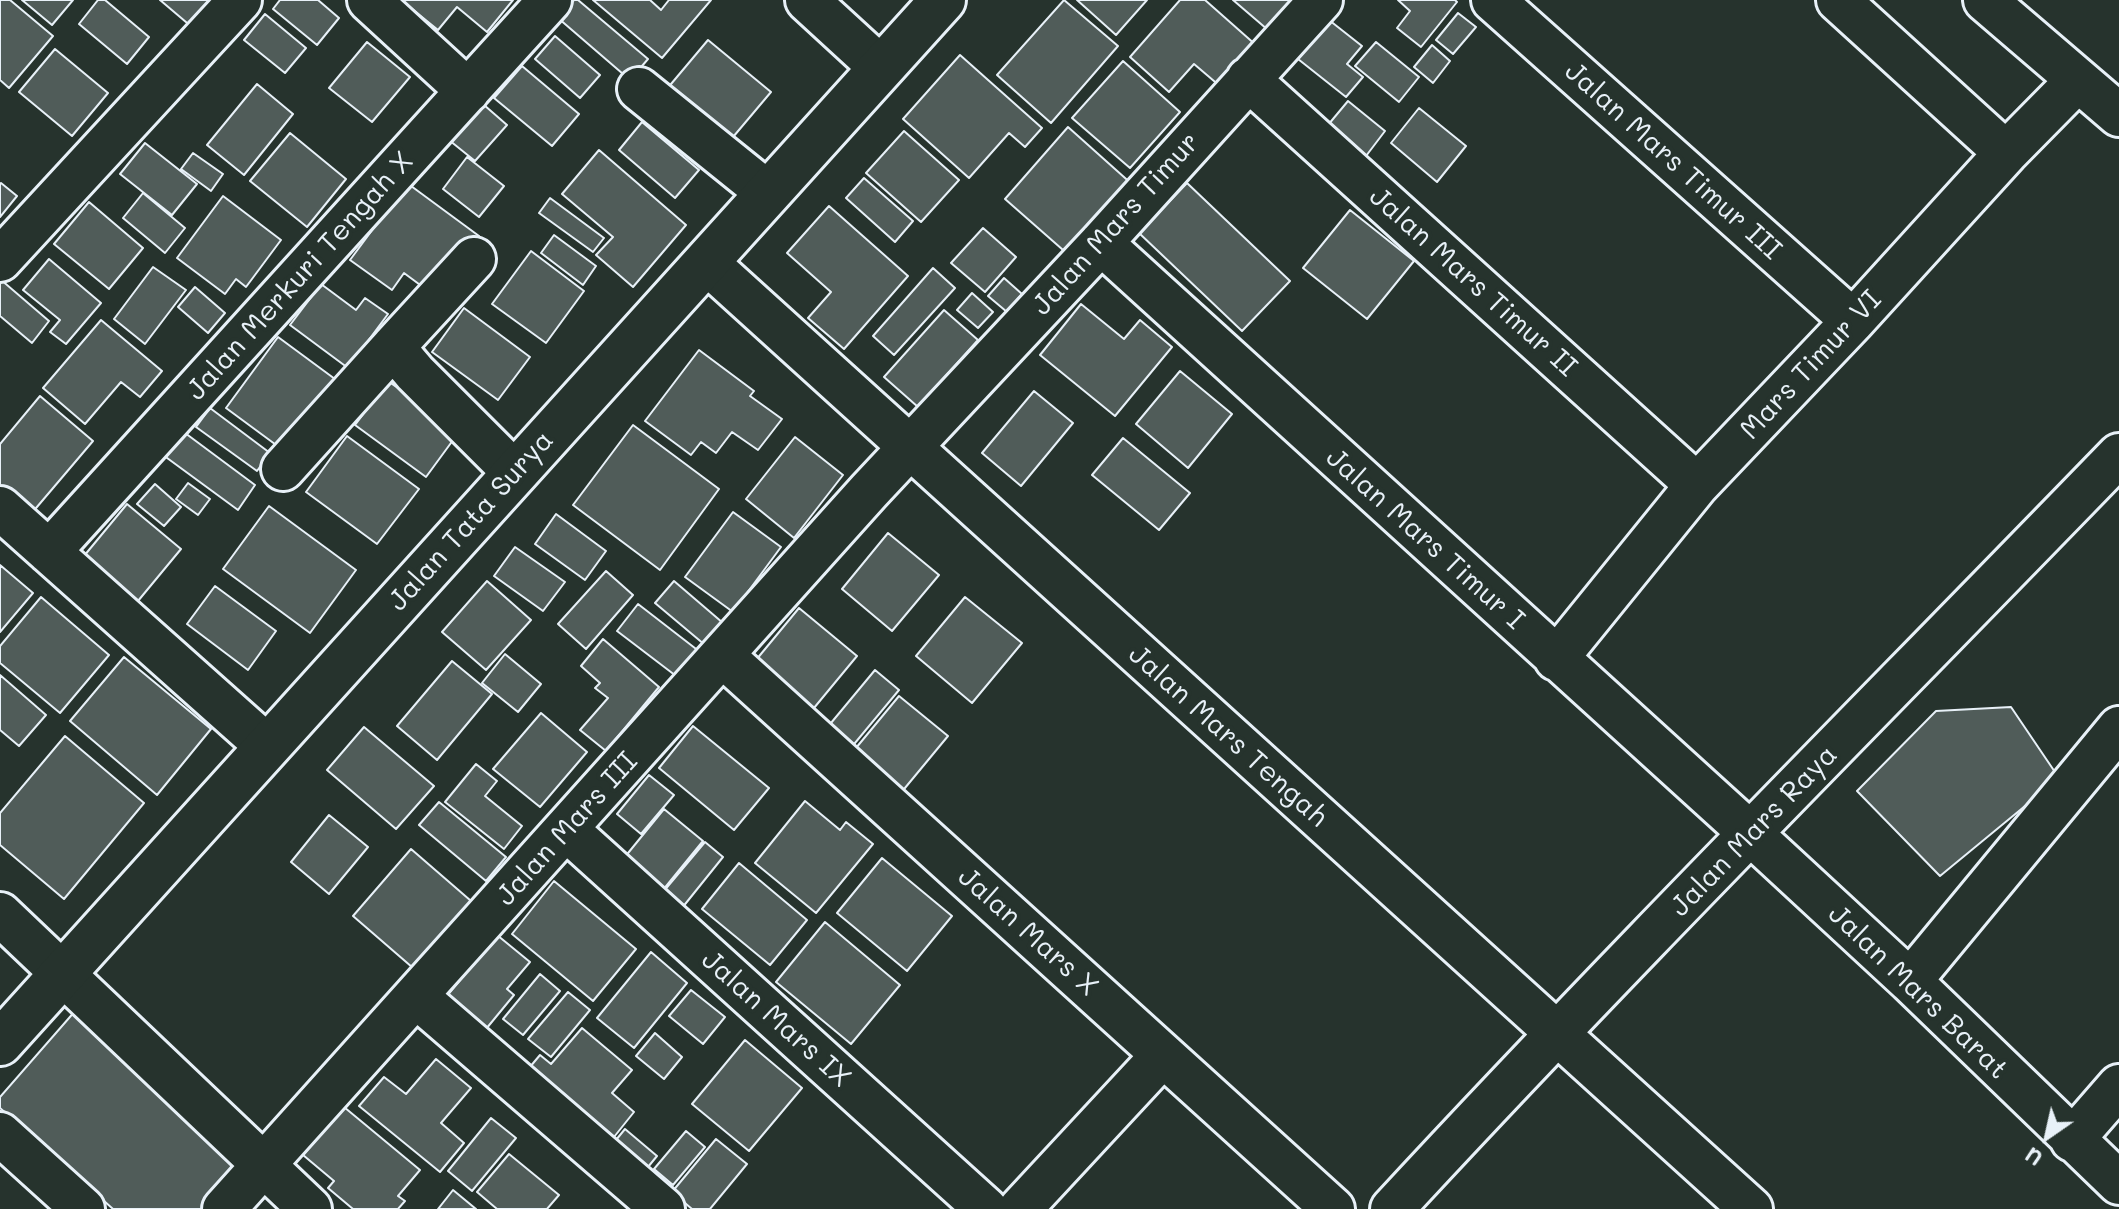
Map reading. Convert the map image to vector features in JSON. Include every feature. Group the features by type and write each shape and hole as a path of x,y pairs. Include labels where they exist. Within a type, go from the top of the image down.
{"street":[{"path":"0,260 240,0"},
{"path":"369,0 468,91"},
{"name":"Jalan Merkuri Tengah X","path":"49,552 550,0"},
{"path":"807,0 881,68"},
{"name":"Jalan Tata Surya","path":"0,1043 943,0"},
{"name":"Jalan Mars Timur","path":"909,447 1101,243 1321,0"},
{"name":"Jalan Mars Timur III","path":"1493,0 1853,321"},
{"path":"1838,0 2006,153"},
{"path":"1985,0 2119,115"},
{"name":"Jalan Mars Timur II","path":"1248,79 1697,485"},
{"name":"Mars Timur VI","path":"1556,659 1697,485 2077,81"},
{"path":"639,89 768,193"},
{"name":"Jalan Mars Timur I","path":"1101,243 1751,834"},
{"path":"283,469 474,259"},
{"name":"Jalan Mars Tengah","path":"706,262 1751,1209"},
{"path":"393,347 515,473"},
{"name":"Jalan Mars III","path":"224,1209 909,447"},
{"name":"Jalan Mars Raya","path":"1392,1209 1555,1032 1681,908 2119,455"},
{"path":"0,508 268,747"},
{"name":"Jalan Mars X","path":"723,656 1333,1209"},
{"path":"1910,981 2119,728"},
{"name":"Jalan Mars IX","path":"566,829 986,1209"},
{"name":"Jalan Mars Barat","path":"1751,834 1910,981 2119,1183"},
{"path":"0,914 310,1209"},
{"path":"416,996 663,1209"},
{"path":"1020,1209 1163,1055"},
{"path":"2072,1140 2119,1086"},
{"path":"0,1134 83,1209"}],"building":[{"path":"0,0 10,0 53,36 9,88 0,80"},
{"path":"22,0 73,0 52,25"},
{"path":"98,0 105,0 149,37 127,64 79,24"},
{"path":"160,0 210,0 214,4 193,28"},
{"path":"280,0 318,0 339,18 317,45 273,9"},
{"path":"401,0 513,0 487,32 457,7 438,30"},
{"path":"574,0 578,0 648,59 630,80 558,18"},
{"path":"593,0 650,0 661,10 669,0 711,0 662,58"},
{"path":"1064,0 1118,46 1051,123 997,75"},
{"path":"1077,0 1147,0 1116,35"},
{"path":"1180,0 1205,0 1257,46 1221,87 1194,64 1169,92 1130,57"},
{"path":"1233,0 1296,0 1268,30"},
{"path":"1398,0 1457,2 1421,47 1397,28 1410,11"},
{"path":"1458,13 1476,27 1453,54 1436,40"},
{"path":"265,14 306,48 285,73 244,40"},
{"path":"1329,20 1362,46 1347,64 1363,77 1346,97 1298,59"},
{"path":"555,36 600,75 580,98 535,59"},
{"path":"708,40 771,92 728,143 666,90"},
{"path":"367,42 410,77 372,122 329,88"},
{"path":"1376,42 1419,77 1399,102 1355,66"},
{"path":"1432,45 1450,61 1433,83 1414,67"},
{"path":"55,49 108,93 72,136 19,92"},
{"path":"960,55 1042,128 1025,147 1009,133 969,178 903,119"},
{"path":"1123,61 1180,112 1130,168 1072,118"},
{"path":"522,66 579,114 552,146 494,98"},
{"path":"257,84 293,114 244,175 207,145"},
{"path":"476,98 507,125 475,161 444,136"},
{"path":"1348,101 1385,131 1366,156 1328,125"},
{"path":"1419,108 1466,146 1437,182 1391,143"},
{"path":"642,122 699,170 675,198 619,150"},
{"path":"1068,127 1134,186 1071,257 1005,199"},
{"path":"904,131 959,180 921,222 866,173"},
{"path":"290,133 346,179 307,227 250,181"},
{"path":"145,143 197,184 172,215 120,174"},
{"path":"599,150 686,225 633,287 596,255 613,237 562,194"},
{"path":"193,153 223,174 211,191 181,169"},
{"path":"467,157 504,186 479,217 443,189"},
{"path":"864,178 913,221 895,242 846,198"},
{"path":"407,183 479,236 435,296 404,273 392,290 350,260"},
{"path":"1187,183 1290,281 1242,331 1139,233"},
{"path":"0,184 17,196 0,217"},
{"path":"143,193 185,228 165,253 123,218"},
{"path":"223,196 281,240 246,287 236,279 225,294 177,258"},
{"path":"550,198 604,238 593,252 539,213"},
{"path":"89,202 143,248 109,289 54,244"},
{"path":"829,206 908,276 844,349 808,318 831,292 787,253"},
{"path":"1350,210 1414,261 1367,319 1303,268"},
{"path":"983,228 1016,257 985,292 951,263"},
{"path":"554,235 596,266 583,285 541,253"},
{"path":"531,251 584,291 546,343 492,304"},
{"path":"49,259 101,303 66,344 50,332 60,320 23,290"},
{"path":"153,267 186,290 145,344 114,319"},
{"path":"933,268 955,288 894,355 873,336"},
{"path":"1004,278 1022,294 1007,312 988,296"},
{"path":"0,279 49,321 32,343 0,316"},
{"path":"321,284 356,310 365,298 388,314 348,368 290,325"},
{"path":"195,287 225,313 208,333 178,307"},
{"path":"972,293 993,312 978,328 957,310"},
{"path":"1081,304 1124,339 1140,320 1172,347 1115,416 1040,355"},
{"path":"464,308 530,357 498,400 432,352"},
{"path":"944,310 978,340 918,407 884,377"},
{"path":"101,320 162,371 140,397 121,382 85,424 43,388"},
{"path":"278,337 339,382 287,453 226,408"},
{"path":"699,350 754,391 750,396 782,419 758,450 732,432 716,453 701,442 691,455 645,421"},
{"path":"1180,371 1232,414 1188,468 1136,424"},
{"path":"388,381 459,432 426,477 355,425"},
{"path":"1034,391 1073,423 1021,486 982,453"},
{"path":"40,396 93,441 31,514 0,489 0,444"},
{"path":"210,408 270,453 257,471 196,427"},
{"path":"633,425 719,489 660,570 573,505"},
{"path":"181,430 255,485 238,510 163,455"},
{"path":"347,436 419,489 377,544 306,492"},
{"path":"795,437 843,475 794,538 746,499"},
{"path":"1123,438 1190,493 1159,530 1092,475"},
{"path":"188,483 210,499 198,515 176,499"},
{"path":"155,484 181,507 164,526 137,504"},
{"path":"127,504 181,549 133,607 79,562"},
{"path":"269,506 356,570 310,633 223,569"},
{"path":"733,512 781,547 733,612 685,577"},
{"path":"556,514 606,551 585,580 535,544"},
{"path":"888,533 939,575 892,631 842,589"},
{"path":"515,547 565,582 543,611 494,576"},
{"path":"0,565 33,593 0,632"},
{"path":"606,571 633,595 586,649 558,624"},
{"path":"487,581 531,620 486,670 442,632"},
{"path":"674,581 723,623 705,645 655,603"},
{"path":"215,586 276,631 248,670 187,624"},
{"path":"41,597 109,655 60,713 0,663 0,646"},
{"path":"965,597 1022,643 972,703 916,656"},
{"path":"638,604 700,652 680,679 617,631"},
{"path":"799,608 857,656 809,714 751,666"},
{"path":"603,639 659,687 606,751 580,730 608,698 595,688 600,683 581,666"},
{"path":"505,654 541,684 518,712 482,683"},
{"path":"124,657 211,729 157,795 70,721"},
{"path":"452,661 492,694 437,760 397,726"},
{"path":"875,670 899,690 850,749 826,729"},
{"path":"0,675 46,715 19,746 0,730"},
{"path":"899,696 948,736 900,794 851,754"},
{"path":"2011,707 2059,778 1940,876 1857,791 1936,711"},
{"path":"541,713 587,752 540,807 493,769"},
{"path":"693,726 769,788 734,830 659,768"},
{"path":"364,727 434,786 396,829 327,770"},
{"path":"65,736 144,803 64,899 0,845 0,813"},
{"path":"476,764 497,781 485,796 522,826 504,849 445,802"},
{"path":"649,775 674,795 641,834 617,814"},
{"path":"805,801 840,830 846,822 873,844 816,913 755,863"},
{"path":"439,802 506,857 486,881 419,825"},
{"path":"664,809 703,841 663,890 624,858"},
{"path":"329,815 368,847 329,894 291,862"},
{"path":"705,842 723,857 682,908 663,892"},
{"path":"411,849 478,907 420,974 353,916"},
{"path":"882,858 952,916 907,971 837,913"},
{"path":"739,863 807,920 770,965 702,909"},
{"path":"554,881 636,949 593,1001 512,934"},
{"path":"825,922 900,985 851,1044 776,982"},
{"path":"497,935 530,962 507,989 514,995 486,1029 446,997"},
{"path":"651,952 687,983 634,1048 597,1018"},
{"path":"540,974 560,991 523,1035 503,1019"},
{"path":"691,990 725,1017 703,1044 669,1016"},
{"path":"568,992 590,1010 551,1057 528,1039"},
{"path":"76,1010 245,1164 202,1209 113,1209 0,1108 0,1097"},
{"path":"582,1028 632,1070 612,1093 634,1112 614,1137 554,1087 519,1080 540,1055 551,1064"},
{"path":"655,1033 682,1057 664,1079 636,1056"},
{"path":"745,1040 802,1088 749,1151 692,1104"},
{"path":"436,1059 471,1088 441,1123 464,1143 440,1172 359,1106 384,1077 406,1094"},
{"path":"344,1107 420,1170 398,1196 405,1201 398,1209 353,1209 328,1188 334,1181 303,1155"},
{"path":"491,1118 516,1138 472,1191 448,1171"},
{"path":"625,1129 657,1156 639,1178 607,1151"},
{"path":"686,1131 705,1147 673,1185 654,1169"},
{"path":"716,1139 747,1164 710,1209 692,1209 672,1192"},
{"path":"509,1154 559,1195 547,1209 497,1209 477,1192"},
{"path":"453,1190 476,1209 438,1209"}]}
